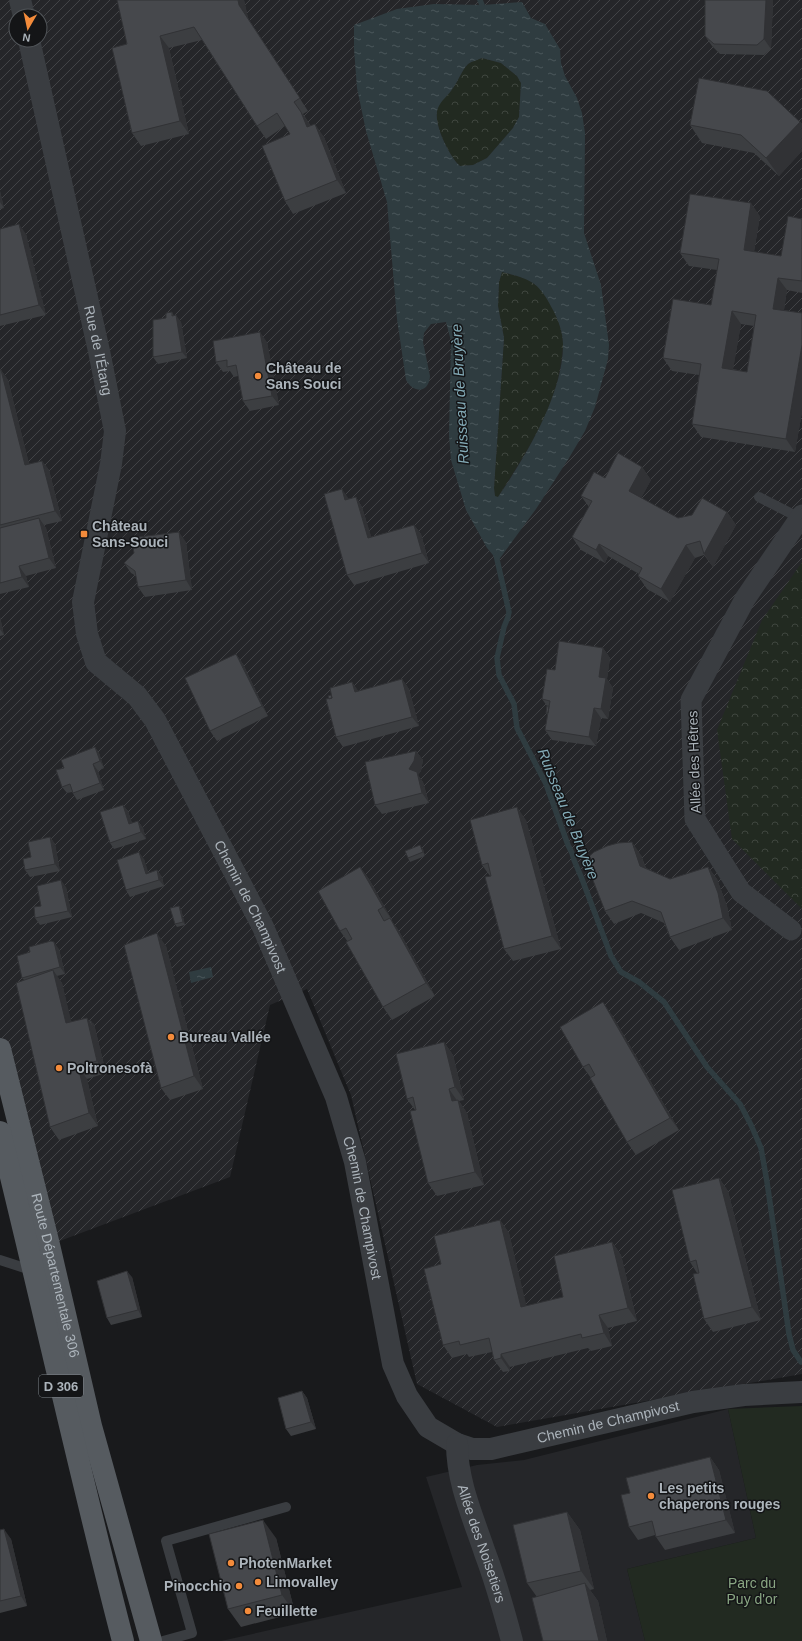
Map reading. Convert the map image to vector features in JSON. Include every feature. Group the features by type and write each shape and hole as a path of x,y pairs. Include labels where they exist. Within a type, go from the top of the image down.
{"main road":[{"name":"Route Départementale 306","path":"0,1049 49,1245 91,1426 151,1641"},
{"name":"Route Départementale 306","path":"1,1143 34,1271 98,1545 123,1641"}],"street":[{"name":"Rue de l'Étang","path":"31,48 99,351 115,431 111,464 83,602 87,634 96,662"},
{"name":"Allée des Hêtres","path":"797,933 741,892 695,819 691,700 745,599 801,517"},
{"name":"Chemin de Champivost","path":"96,662 137,696 155,720 263,927 336,1097 355,1162 393,1364 407,1396 428,1427 457,1444 472,1449 491,1449 693,1402 744,1395 802,1392"},
{"name":"Allée des Noisetiers","path":"457,1444 457,1460 463,1488 499,1592 512,1641"}],"lane":[{"path":"760,497 801,517"},
{"path":"0,1260 34,1271"},
{"path":"163,1641 192,1633 166,1541 286,1507"}],"shaded area":[{"path":"0,0 802,0 802,1374 497,1427 417,1384 351,1095 307,989 270,1005 230,1177 49,1245 0,1049"},
{"path":"728,1409 756,1538 627,1569 645,1641 221,1641 462,1587 426,1477 477,1465 524,1460"}],"green space":[{"path":"482,58 501,63 517,76 521,83 519,117 513,128 487,158 473,165 460,166 451,155 439,130 437,121 438,107 453,88 468,64"},
{"path":"502,272 520,277 533,283 543,293 553,309 558,322 562,335 563,346 557,381 545,416 528,449 498,497 495,497 494,488 504,338 498,306 499,282"},
{"path":"802,562 802,909 732,839 717,730 762,620"},
{"name":"Parc du Puy d'or","path":"802,1406 802,1641 645,1641 627,1569 756,1538 728,1409"}],"water":[{"path":"522,2 531,18 545,24 560,49 561,63 565,76 577,98 582,113 585,133 584,233 601,285 609,345 608,359 595,407 585,431 536,509 498,561 487,548 466,510 451,460 449,435 451,341 446,322 431,324 424,333 423,342 430,376 427,386 421,390 413,388 406,380 397,319 387,202 366,131 357,88 354,49 354,25 397,9 434,4 482,5","holes":["482,58 501,63 517,76 521,83 519,117 513,128 487,158 473,165 460,166 451,155 439,130 437,122 438,108 468,64","502,272 520,277 533,283 543,293 558,322 563,344 562,363 550,404 520,464 498,497 495,496 494,488 504,338 498,306 499,282"]},
{"path":"211,967 213,977 191,983 189,972"}],"building":[{"path":"117,0 238,0 239,5 300,98 294,102 301,112 307,127 315,124 337,180 285,201 262,146 290,134 277,113 257,126 194,27 160,36 180,121 132,133 112,48 127,44"},
{"path":"705,0 766,0 764,39 757,45 714,44 705,36"},
{"path":"699,78 767,91 800,122 766,158 741,135 690,125"},
{"path":"690,194 751,203 744,250 781,256 788,216 802,219 802,281 778,278 773,309 802,313 802,345 786,439 692,424 701,364 663,358 673,299 711,305 719,259 680,253","holes":["732,311 756,315 747,372 722,368"]},
{"path":"19,224 39,305 0,315 0,229"},
{"path":"172,312 172,316 176,315 182,352 153,357 153,320 166,318 166,313"},
{"name":"Château de Sans Souci","path":"260,332 272,396 243,401 236,365 227,367 227,360 216,362 213,341"},
{"path":"0,370 25,465 42,461 55,511 0,525"},
{"path":"618,453 642,467 629,491 678,518 692,515 702,498 727,512 704,554 700,541 686,545 661,589 638,576 642,568 599,544 596,550 572,537 592,501 581,496 594,472 605,478"},
{"path":"342,489 345,500 356,497 368,538 414,525 422,553 347,575 324,494"},
{"path":"39,518 49,558 19,566 22,577 0,583 0,528"},
{"path":"179,532 186,580 138,587 135,571 124,563 134,553 131,538"},
{"path":"559,641 603,648 599,677 606,678 601,709 594,708 589,737 545,730 550,701 542,699 547,669 555,670"},
{"path":"236,654 262,706 210,731 185,678"},
{"path":"402,679 412,717 336,737 326,699 332,698 330,688 352,682 355,692"},
{"path":"547,706 549,706 548,713 546,713"},
{"path":"95,747 100,761 93,764 100,783 73,793 70,784 62,787 56,770 64,768 61,760"},
{"path":"416,751 414,761 409,769 417,772 422,793 375,805 365,762"},
{"path":"123,805 129,824 138,821 141,832 110,843 100,812"},
{"path":"517,807 552,936 504,949 485,877 491,876 488,863 482,865 470,820"},
{"path":"50,837 55,864 25,870 23,859 31,857 28,842"},
{"path":"632,842 640,866 670,879 708,867 718,893 723,918 670,937 661,912 632,901 605,911 585,860 594,852 607,846 618,843"},
{"path":"420,845 423,852 408,858 405,851"},
{"path":"139,852 146,874 157,870 159,880 126,890 117,860"},
{"path":"360,867 383,907 378,910 384,921 390,918 426,983 383,1007 346,942 352,939 346,928 340,931 318,891"},
{"path":"61,880 68,911 35,918 34,907 41,906 37,886"},
{"path":"179,906 183,922 175,924 170,908"},
{"path":"157,933 194,1076 161,1088 124,945"},
{"path":"51,941 54,942 60,967 22,978 17,956 30,952 29,947"},
{"path":"53,970 66,1023 87,1018 97,1061 78,1066 89,1113 50,1127 16,983"},
{"path":"603,1002 670,1118 627,1142 590,1078 595,1075 589,1064 583,1067 560,1027"},
{"path":"444,1042 455,1087 449,1089 452,1101 458,1100 475,1172 428,1183 410,1111 416,1110 413,1097 407,1099 396,1054"},
{"path":"719,1178 752,1307 704,1319 693,1274 699,1273 696,1260 690,1262 672,1190"},
{"path":"500,1220 521,1307 563,1297 554,1256 612,1242 628,1308 599,1315 604,1333 582,1338 581,1334 501,1354 501,1358 494,1360 489,1338 460,1345 459,1341 443,1345 424,1269 441,1264 434,1236"},
{"path":"127,1271 138,1310 107,1318 97,1281"},
{"path":"302,1391 311,1422 286,1429 278,1398"},
{"path":"710,1457 726,1520 656,1537 652,1521 629,1527 621,1495 630,1493 626,1478"},
{"path":"567,1512 581,1571 527,1583 513,1525"},
{"name":"Limovalley","path":"263,1520 282,1595 228,1609 209,1534"},
{"path":"4,1529 21,1596 0,1601 0,1530"},
{"path":"585,1583 599,1641 543,1641 532,1598"}],"waterway":[{"name":"Ruisseau de Bruyère","path":"479,10 482,5 480,0"},
{"name":"Ruisseau de Bruyère","path":"496,555 509,612 497,658 499,675 514,704 517,728 546,784 611,956 621,972 639,982 664,1002 707,1067 740,1104 751,1125 761,1148 789,1334 793,1350 801,1362"}],"place":[{"name":"Château de Sans Souci","path":"258,376"},
{"name":"Château Sans-Souci","path":"84,534"},
{"name":"Bureau Vallée","path":"171,1037"},
{"name":"Poltronesofà","path":"59,1068"},
{"name":"Les petits chaperons rouges","path":"651,1496"},
{"name":"PhotenMarket","path":"231,1563"},
{"name":"Limovalley","path":"258,1582"},
{"name":"Pinocchio","path":"239,1586"},
{"name":"Feuillette","path":"248,1611"}]}
